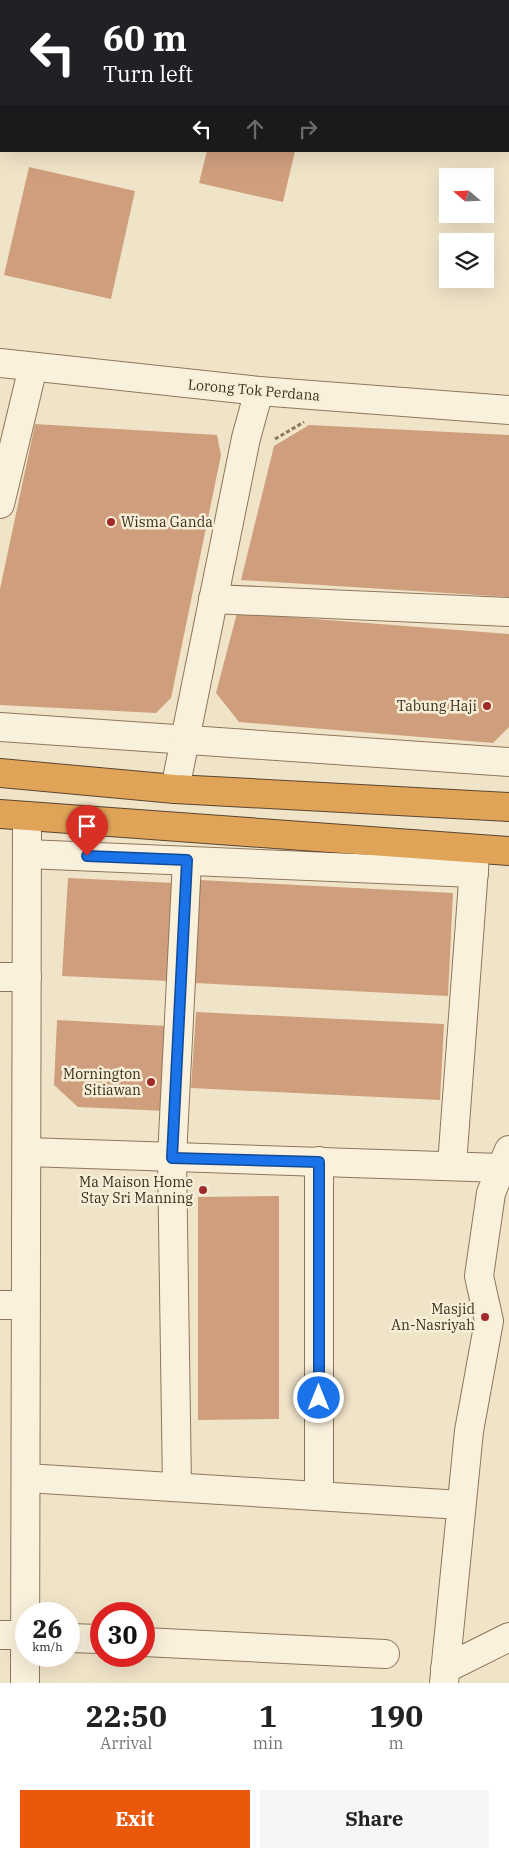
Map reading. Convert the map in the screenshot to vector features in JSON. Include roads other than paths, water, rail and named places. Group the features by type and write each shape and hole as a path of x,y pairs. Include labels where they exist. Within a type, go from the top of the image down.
{"highway":[{"path":"0,773 175,789 509,807"},
{"path":"0,814 475,861 509,851"}],"street":[{"name":"Lorong Tok Perdana","path":"0,363 259,391 509,410"},
{"path":"0,504 33,367"},
{"path":"175,789 183,739 246,438 259,391"},
{"path":"213,599 509,612"},
{"path":"0,727 509,762"},
{"path":"19,1602 26,1478 13,1305 27,1152 27,816"},
{"path":"27,854 187,860 475,861 452,1166"},
{"path":"177,1487 172,1158 187,860"},
{"path":"0,977 27,978"},
{"path":"27,1152 452,1166 505,1159 491,1194 479,1276 499,1327 468,1431 444,1676"},
{"path":"319,1162 319,1496"},
{"path":"26,1478 461,1504"},
{"path":"444,1676 509,1637"},
{"path":"155,1643 384,1654"},
{"path":"22,1667 25,1683"}],"place":[{"name":"Wisma Ganda","path":"111,522"},
{"name":"Tabung Haji","path":"487,706"},
{"name":"Mornington Sitiawan","path":"151,1082"},
{"name":"Ma Maison Home Stay Sri Manning","path":"203,1190"},
{"name":"Masjid An-Nasriyah","path":"485,1317"}]}
